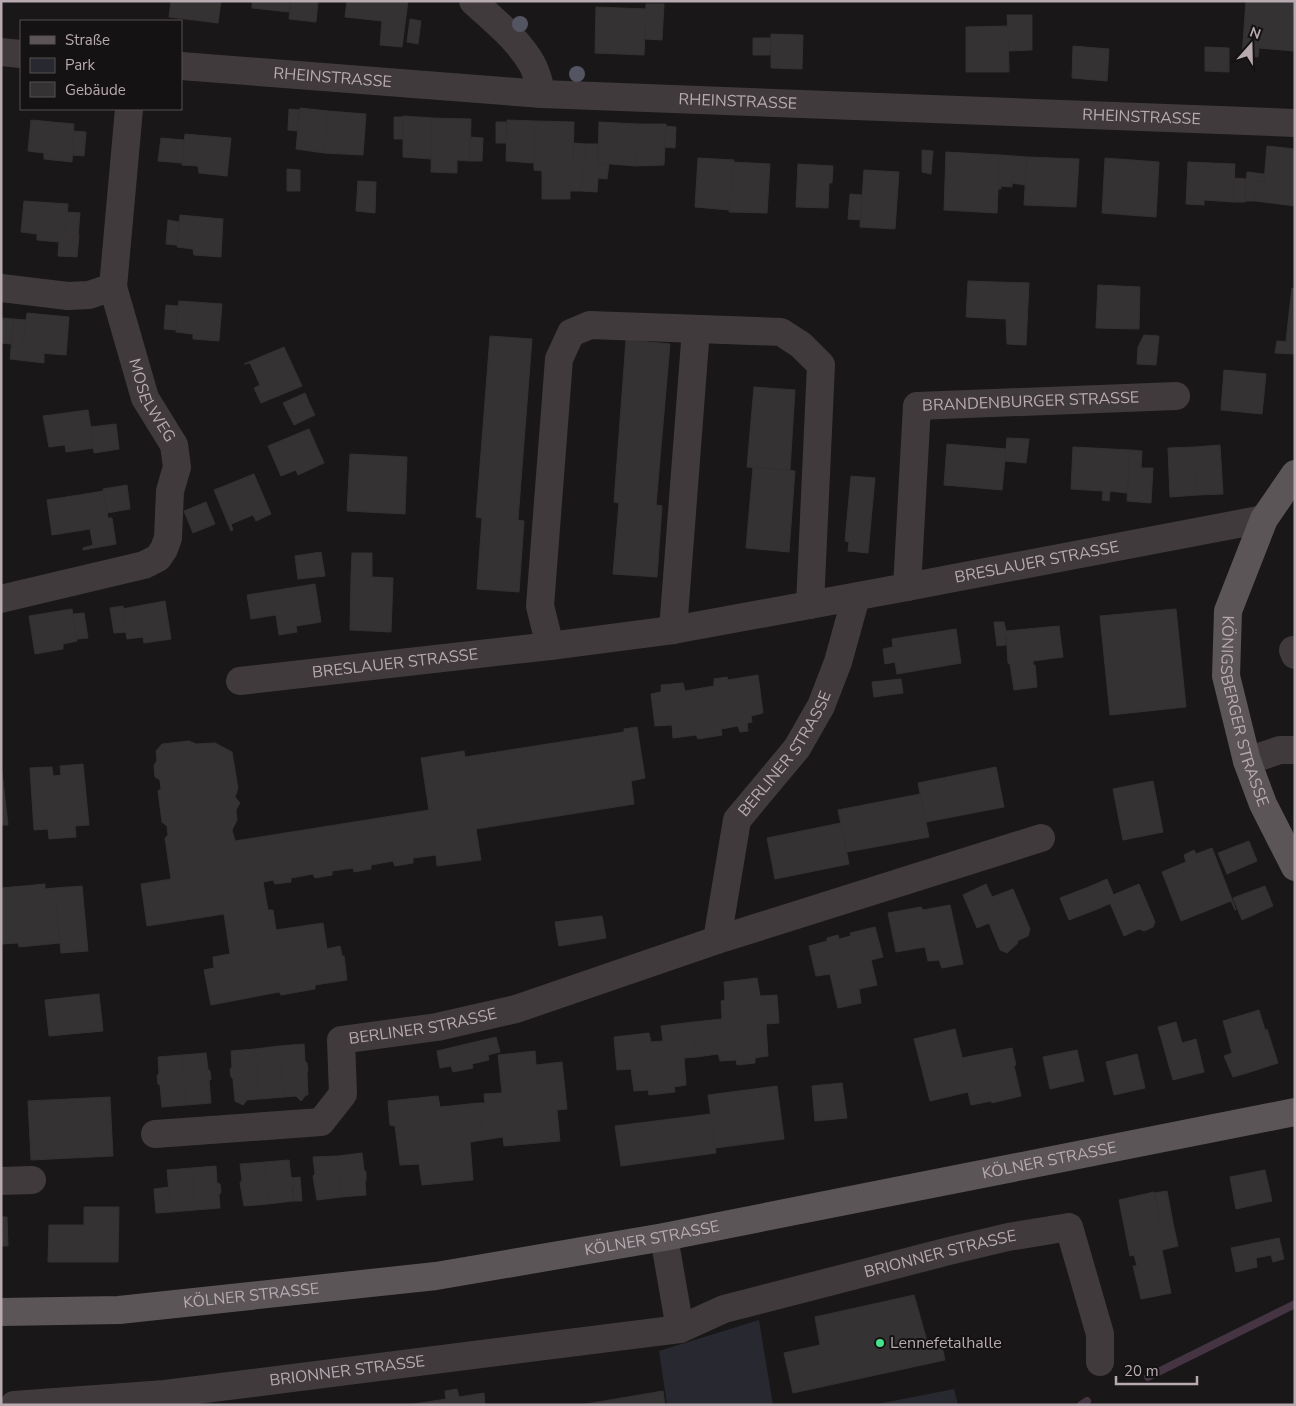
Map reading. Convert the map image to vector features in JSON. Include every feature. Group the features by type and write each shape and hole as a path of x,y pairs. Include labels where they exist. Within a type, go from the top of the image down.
{"main road":[{"name":"KÖNIGSBERGER STRASSE","path":"1295,474 1264,519 1228,611 1226,676 1247,762 1262,804 1295,867"},
{"name":"KÖLNER STRASSE","path":"1,1312 119,1310 436,1276 664,1236 1295,1112"}],"street":[{"path":"473,1 504,30 532,63 542,94"},
{"path":"1,52 20,54"},
{"name":"RHEINSTRASSE","path":"182,66 542,94 1295,123"},
{"name":"MOSELWEG","path":"1,598 144,565 158,558 168,538 170,492 176,467 174,445 145,398 114,287 129,110"},
{"path":"1,288 68,296 89,295 114,287"},
{"path":"550,646 540,606 559,358 571,333 590,325 780,332 802,346 821,365 810,605"},
{"path":"673,630 696,329"},
{"name":"BRANDENBURGER STRASSE","path":"908,587 918,406 1176,396"},
{"name":"BRESLAUER STRASSE","path":"240,682 673,630 1264,519"},
{"name":"BERLINER STRASSE","path":"717,940 737,820 797,748 820,706 838,662 856,597"},
{"path":"1247,762 1280,750 1295,750"},
{"name":"BERLINER STRASSE","path":"155,1134 321,1122 343,1094 341,1040 437,1027 516,1008 717,940 1041,838"},
{"path":"1,1181 32,1180"},
{"name":"BRIONNER STRASSE","path":"14,1405 166,1394 680,1329 733,1307 949,1251 1008,1237 1069,1227 1100,1334 1100,1362"},
{"path":"664,1236 680,1329"}],"green space":[{"path":"759,1320 773,1405 667,1405 659,1351"},
{"path":"954,1389 958,1405 872,1405"}],"building":[{"path":"171,1 221,1 218,23 169,17"},
{"path":"252,1 290,1 289,12 252,8"},
{"path":"291,1 318,1 316,22 289,19"},
{"path":"347,1 408,1 402,47 380,45 382,21 345,17"},
{"path":"1246,1 1295,1 1293,51 1259,48 1258,57 1242,56"},
{"path":"646,4 664,4 662,40 645,39"},
{"path":"596,7 646,9 644,55 595,53"},
{"path":"1007,15 1032,15 1032,50 1009,51"},
{"path":"410,19 421,21 418,44 407,42"},
{"path":"1008,26 1009,72 966,72 966,27"},
{"path":"771,34 803,35 802,69 771,68"},
{"path":"753,38 771,38 770,55 753,55"},
{"path":"1073,46 1109,49 1107,81 1072,78"},
{"path":"1205,47 1229,48 1229,72 1205,71"},
{"path":"300,108 328,111 324,153 296,149"},
{"path":"289,109 299,110 298,131 288,130"},
{"path":"328,111 366,114 363,155 324,153"},
{"path":"403,116 432,118 431,159 403,157"},
{"path":"394,117 403,117 403,139 394,139"},
{"path":"432,118 471,119 470,161 457,160 457,173 431,172"},
{"path":"31,120 74,124 72,162 44,159 44,153 28,151"},
{"path":"507,120 535,121 534,163 506,161"},
{"path":"535,121 574,122 573,162 534,163"},
{"path":"496,122 506,122 506,143 496,143"},
{"path":"599,122 638,124 636,166 598,163"},
{"path":"638,124 666,124 664,165 636,166"},
{"path":"666,126 676,127 675,148 665,147"},
{"path":"74,131 86,132 84,156 72,155"},
{"path":"185,134 231,138 227,176 199,173 198,166 182,165"},
{"path":"470,137 483,138 482,161 470,161"},
{"path":"161,138 184,140 182,163 158,161"},
{"path":"574,143 586,144 581,191 570,191 570,199 542,199 542,171 534,170 534,163 573,162"},
{"path":"586,144 598,144 598,163 609,164 607,179 598,178 597,192 581,191"},
{"path":"1267,146 1295,149 1295,206 1255,201 1257,181 1264,181"},
{"path":"922,150 933,151 931,174 922,172"},
{"path":"946,152 1000,155 998,186 1001,186 1001,189 998,189 997,213 944,210"},
{"path":"1000,155 1014,156 1012,187 998,186"},
{"path":"1014,156 1027,157 1025,185 1012,183"},
{"path":"1027,157 1079,159 1076,207 1024,205"},
{"path":"698,158 734,160 729,210 695,207"},
{"path":"1105,158 1159,162 1156,217 1102,213"},
{"path":"733,162 770,164 767,213 729,212"},
{"path":"1188,162 1235,164 1233,202 1204,200 1204,205 1186,204"},
{"path":"798,164 833,166 832,183 829,183 828,208 796,207"},
{"path":"287,169 300,170 300,191 287,191"},
{"path":"864,170 899,172 895,229 860,227"},
{"path":"1247,172 1264,174 1264,181 1257,181 1255,201 1245,201"},
{"path":"1234,178 1246,179 1245,202 1233,202"},
{"path":"358,181 376,182 375,213 356,211"},
{"path":"850,194 862,195 860,220 848,219"},
{"path":"24,201 68,204 65,236 79,235 77,257 58,256 59,242 37,240 37,234 21,232"},
{"path":"67,212 80,213 78,237 65,236"},
{"path":"180,215 223,219 221,257 194,255 193,249 177,247"},
{"path":"168,220 179,222 177,245 166,244"},
{"path":"968,281 1029,283 1026,345 1007,344 1006,319 966,317"},
{"path":"1098,285 1140,287 1139,329 1096,328"},
{"path":"1292,288 1295,289 1295,315 1289,314"},
{"path":"179,301 222,304 219,341 193,339 193,334 176,332"},
{"path":"166,305 178,306 176,330 164,329"},
{"path":"27,313 69,317 66,355 39,353 38,347 23,345"},
{"path":"1289,314 1295,315 1295,342 1286,342"},
{"path":"1,318 14,319 11,344 1,343"},
{"path":"14,319 26,320 23,345 38,347 39,353 44,353 44,363 10,359"},
{"path":"1144,335 1159,336 1156,365 1137,364 1138,347"},
{"path":"490,336 532,339 518,520 524,521 519,592 477,589 482,518 476,517"},
{"path":"626,340 670,344 656,505 662,506 657,577 613,574 619,503 614,502"},
{"path":"1277,341 1295,342 1295,354 1275,353"},
{"path":"284,347 302,386 261,403 254,388 260,385 250,363 244,364"},
{"path":"1224,370 1266,374 1262,414 1221,410"},
{"path":"754,387 795,390 790,470 747,467"},
{"path":"305,393 310,405 289,415 283,403"},
{"path":"310,405 315,415 294,425 289,415"},
{"path":"88,410 94,448 66,452 65,445 49,447 43,416"},
{"path":"116,424 119,449 94,453 90,427"},
{"path":"309,429 324,463 298,475 296,470 281,476 268,446"},
{"path":"1007,438 1029,439 1026,463 1005,461"},
{"path":"947,444 1006,449 1002,490 944,485"},
{"path":"1220,445 1223,494 1197,495 1194,447"},
{"path":"1073,447 1130,450 1127,493 1110,491 1109,501 1102,500 1103,491 1071,489"},
{"path":"1194,447 1197,495 1170,497 1168,448"},
{"path":"1130,450 1142,451 1141,468 1153,468 1151,503 1127,501"},
{"path":"350,454 407,457 405,514 347,511"},
{"path":"753,467 795,471 789,552 746,548"},
{"path":"254,474 271,514 256,521 253,515 231,524 233,530 231,531 214,490"},
{"path":"851,476 875,478 868,553 848,551 849,542 845,541"},
{"path":"127,485 130,509 107,513 103,489"},
{"path":"104,491 108,518 112,518 116,544 83,550 83,548 93,545 90,529 52,535 47,500"},
{"path":"206,502 215,524 193,533 184,511"},
{"path":"321,552 325,576 298,579 295,556"},
{"path":"352,553 372,553 372,577 351,576"},
{"path":"351,576 393,578 391,632 350,630"},
{"path":"315,584 321,622 296,626 297,632 279,635 276,615 251,619 247,595"},
{"path":"165,601 171,639 144,643 143,637 127,639 122,609"},
{"path":"123,606 126,632 114,633 110,608"},
{"path":"72,609 77,641 63,644 63,649 35,654 29,616"},
{"path":"1176,609 1186,707 1110,715 1100,616"},
{"path":"84,613 88,638 77,639 73,614"},
{"path":"994,622 1004,622 1007,637 1005,637 1006,645 997,646"},
{"path":"1059,626 1063,657 1033,661 1037,687 1014,690 1010,664 1008,663 1006,631"},
{"path":"956,629 961,663 897,674 895,662 885,664 883,649 893,647 892,639"},
{"path":"758,675 763,713 751,716 752,722 747,723 748,731 740,732 738,726 721,729 722,735 698,739 696,735 673,738 672,725 655,726 651,694 661,692 661,685 683,683 685,691 714,686 714,679 727,677 728,680"},
{"path":"901,679 903,693 874,697 872,682"},
{"path":"637,727 645,778 631,781 634,804 476,829 481,860 437,866 436,855 413,858 413,863 395,866 393,861 371,865 371,869 354,872 353,868 332,871 332,875 315,878 313,874 291,878 291,882 275,884 273,880 263,882 268,910 273,910 276,930 323,923 327,949 340,946 342,956 344,956 347,980 315,985 315,989 281,995 279,992 211,1005 204,970 214,968 213,957 230,954 224,914 147,926 141,884 171,879 165,838 168,835 167,826 162,822 158,791 161,789 160,780 155,777 154,765 157,761 156,751 162,744 189,741 196,744 215,743 232,752 238,788 235,797 240,803 236,810 237,820 232,830 235,841 429,810 421,758 464,751 465,757 624,732 624,729"},
{"path":"1,763 8,825 1,825"},
{"path":"83,764 89,825 75,826 76,837 49,839 48,829 34,830 30,768 52,767 53,776 61,775 60,766"},
{"path":"996,767 1004,807 926,822 918,783"},
{"path":"1153,781 1163,832 1123,840 1113,789"},
{"path":"920,794 929,837 847,852 838,810"},
{"path":"841,823 849,864 775,879 767,838"},
{"path":"1249,841 1257,861 1227,874 1218,853"},
{"path":"1212,848 1236,910 1231,901 1181,921 1162,872 1186,862 1184,855 1194,850 1196,854"},
{"path":"1107,879 1116,901 1100,908 1091,886"},
{"path":"45,884 45,889 55,888 60,943 19,947 18,943 1,944 1,888"},
{"path":"986,884 992,897 1013,889 1030,929 1028,936 1017,941 1018,943 1007,953 1000,950 989,923 977,928 963,895"},
{"path":"1139,884 1155,922 1153,927 1144,931 1139,929 1124,936 1110,903 1116,901 1113,895"},
{"path":"82,886 88,951 61,953 55,888"},
{"path":"1091,886 1100,908 1069,920 1060,898"},
{"path":"1265,886 1273,906 1242,920 1233,898"},
{"path":"950,905 963,964 942,968 939,960 928,961 925,947 896,952 888,913 921,907 923,910"},
{"path":"602,916 606,938 559,946 555,922"},
{"path":"875,927 883,957 871,960 877,985 859,989 861,1003 838,1008 830,974 816,976 809,946 827,941 827,938 838,935 839,939 851,936 850,933"},
{"path":"757,978 760,996 777,995 779,1023 766,1024 768,1056 755,1058 755,1063 737,1065 736,1060 720,1061 718,1054 696,1057 693,1022 722,1019 721,1001 725,1000 724,982"},
{"path":"99,994 103,1031 49,1036 45,1000"},
{"path":"1259,1010 1278,1063 1247,1073 1236,1040 1229,1042 1223,1021"},
{"path":"693,1022 696,1057 684,1058 686,1085 674,1087 675,1092 649,1095 648,1090 634,1091 631,1069 617,1070 614,1037 649,1033 651,1042 663,1041 661,1026"},
{"path":"1176,1022 1182,1043 1196,1039 1204,1072 1173,1080 1158,1027"},
{"path":"955,1029 967,1077 965,1079 968,1092 930,1101 914,1039"},
{"path":"496,1037 500,1052 488,1055 489,1060 472,1064 473,1068 453,1072 451,1066 440,1068 437,1051"},
{"path":"1236,1040 1247,1073 1233,1077 1224,1056 1232,1053 1229,1042"},
{"path":"304,1044 305,1061 308,1070 308,1095 301,1101 296,1096 284,1097 279,1046"},
{"path":"279,1046 284,1097 259,1099 255,1049"},
{"path":"1012,1048 1021,1096 992,1103 991,1101 971,1105 962,1058"},
{"path":"255,1049 259,1099 247,1100 243,1105 235,1101 230,1069 232,1067 231,1051"},
{"path":"1077,1050 1084,1081 1050,1089 1043,1057"},
{"path":"535,1051 536,1065 562,1062 567,1109 557,1110 560,1141 504,1146 503,1137 483,1140 479,1103 485,1103 484,1094 502,1093 498,1055"},
{"path":"206,1053 211,1079 209,1081 211,1103 186,1105 182,1055"},
{"path":"1137,1054 1145,1088 1114,1095 1106,1062"},
{"path":"182,1055 186,1105 162,1107 160,1085 158,1084 157,1076 159,1073 158,1057"},
{"path":"842,1083 847,1118 815,1121 812,1086"},
{"path":"777,1086 784,1139 715,1148 708,1095"},
{"path":"438,1096 440,1107 479,1103 483,1140 470,1142 473,1180 422,1185 419,1164 400,1165 395,1126 390,1125 388,1101"},
{"path":"110,1097 113,1156 31,1160 28,1101"},
{"path":"711,1114 716,1153 621,1166 615,1126"},
{"path":"362,1153 364,1170 366,1172 366,1195 341,1197 338,1156"},
{"path":"338,1156 341,1197 317,1200 313,1176 315,1174 313,1157"},
{"path":"289,1160 294,1186 292,1188 293,1201 268,1204 265,1162"},
{"path":"265,1162 268,1204 244,1206 240,1183 242,1180 240,1164"},
{"path":"216,1166 217,1183 220,1184 221,1192 219,1195 220,1208 195,1210 192,1168"},
{"path":"192,1168 195,1210 171,1212 167,1170"},
{"path":"1265,1170 1272,1201 1236,1209 1230,1177"},
{"path":"300,1177 302,1201 293,1201 293,1178"},
{"path":"169,1187 171,1212 156,1213 154,1189"},
{"path":"1167,1191 1173,1223 1161,1225 1155,1193"},
{"path":"1154,1192 1161,1225 1173,1223 1178,1246 1162,1250 1171,1293 1141,1299 1133,1266 1137,1266 1134,1255 1130,1256 1119,1200"},
{"path":"84,1207 119,1207 118,1262 48,1262 49,1225 84,1225"},
{"path":"1,1217 7,1217 8,1246 1,1246"},
{"path":"1279,1238 1284,1259 1273,1262 1271,1255 1256,1258 1257,1267 1236,1272 1231,1248"},
{"name":"Lennefetalhalle","path":"914,1295 927,1341 940,1338 945,1360 793,1393 784,1353 820,1345 815,1317"},
{"path":"457,1389 459,1397 484,1393 485,1405 408,1405 446,1399 445,1391"},
{"path":"663,1391 665,1405 580,1405"}],"waterway":[{"path":"1148,1377 1295,1304"},
{"path":"1081,1405 1087,1401"}],"place":[{"name":"Lennefetalhalle","path":"880,1343"}]}
